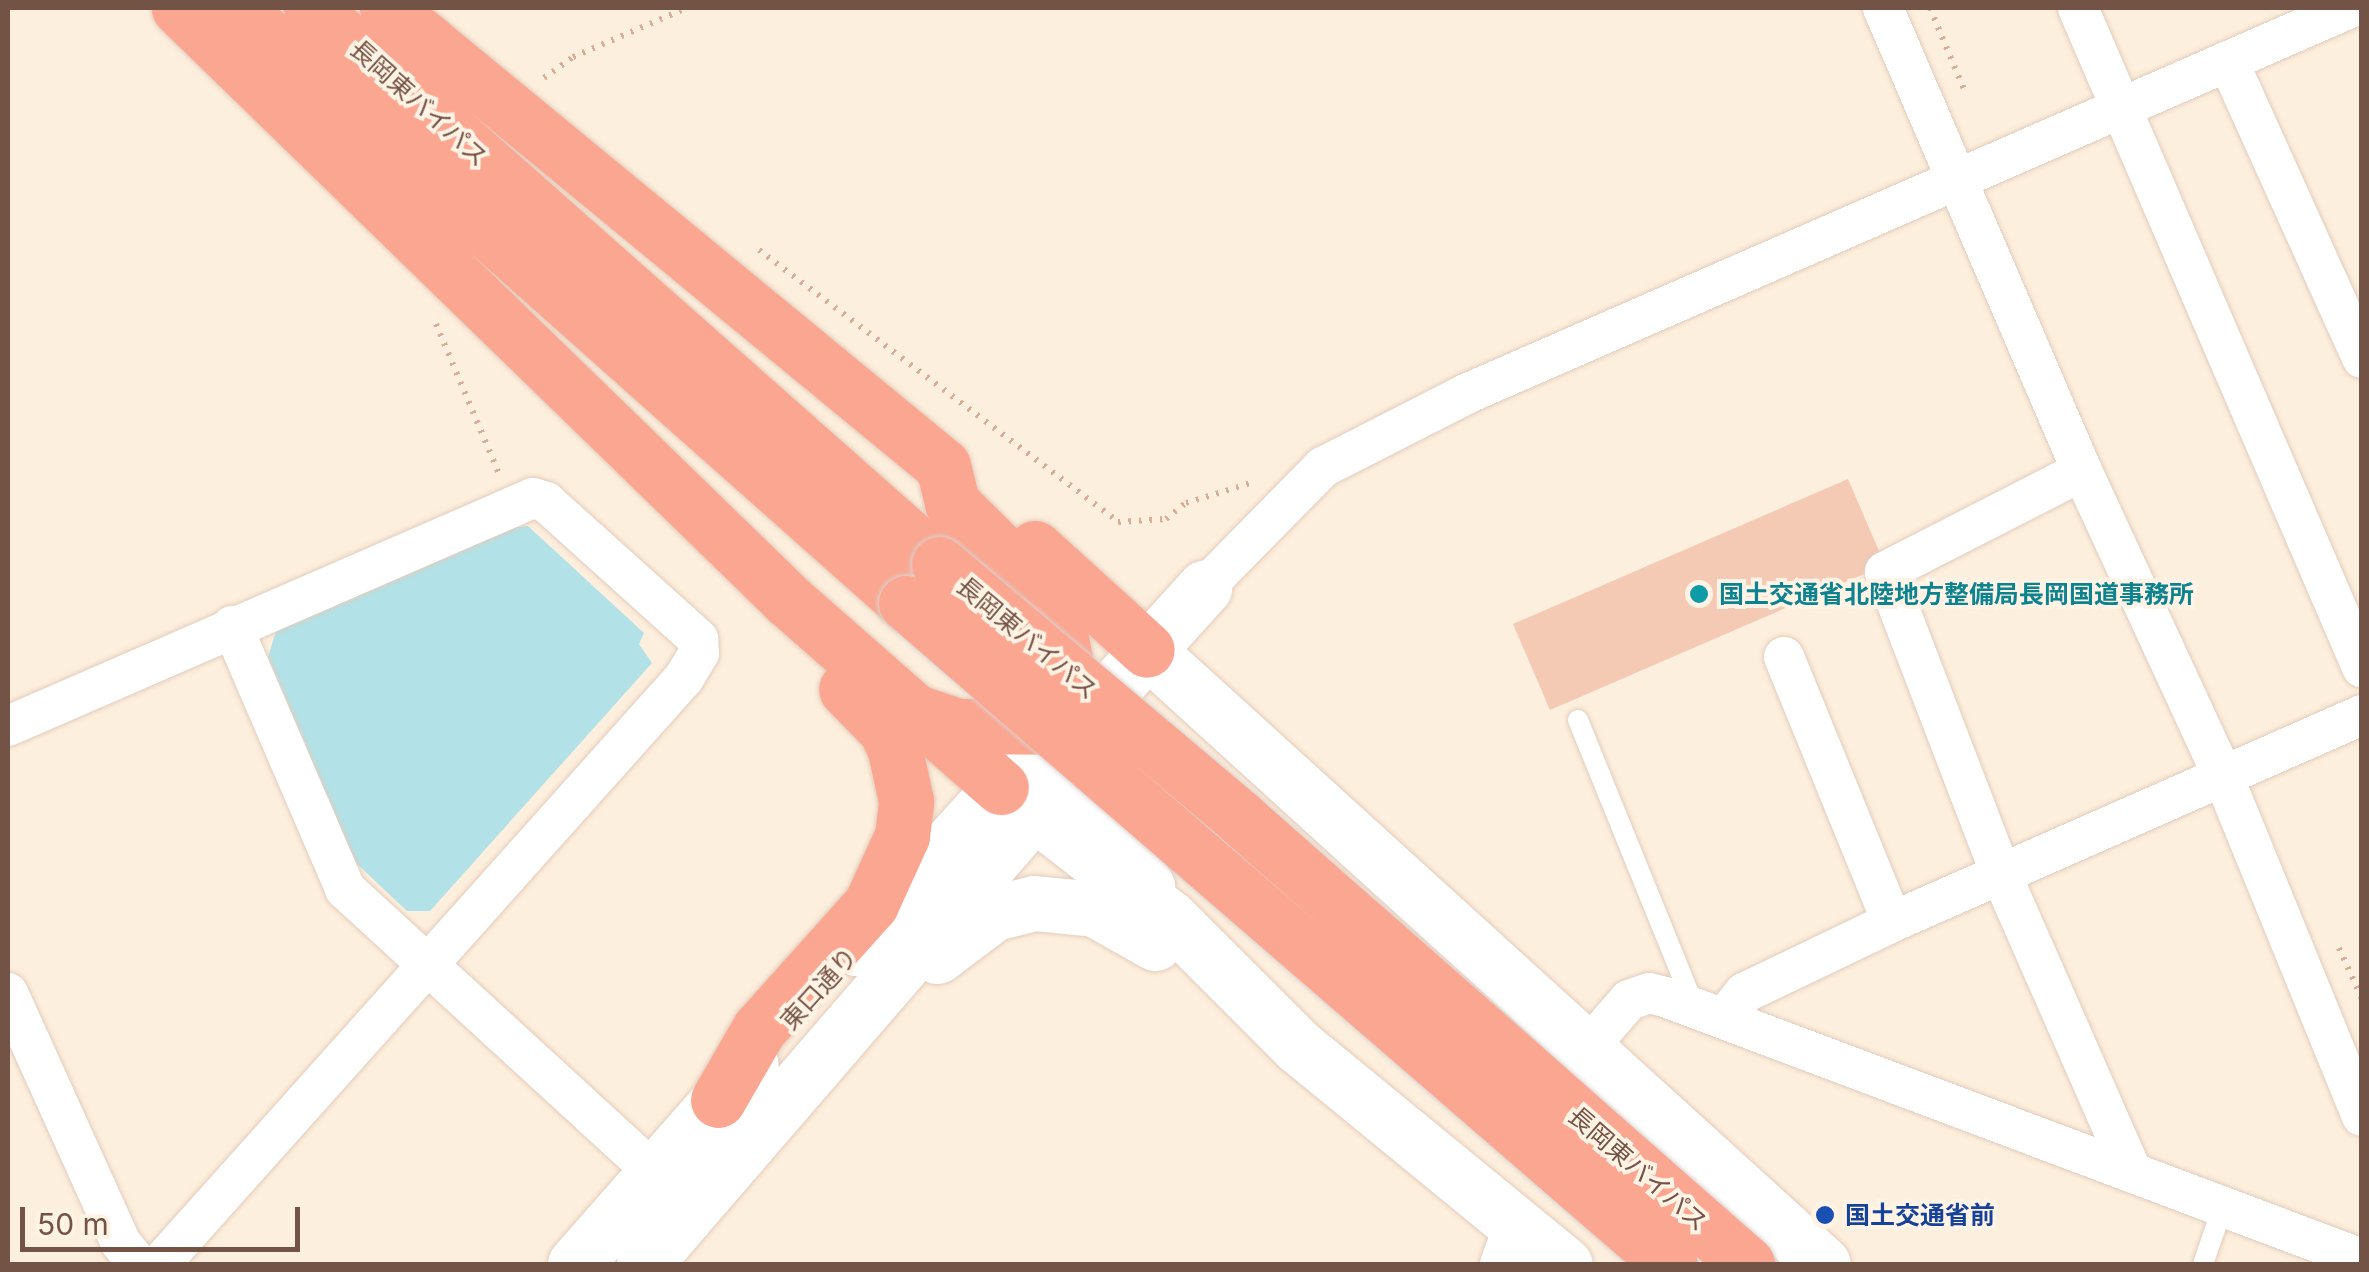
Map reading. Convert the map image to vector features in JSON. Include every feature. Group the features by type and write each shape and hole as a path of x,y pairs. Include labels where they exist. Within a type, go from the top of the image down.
{"highway":[{"path":"179,8 788,601 1018,800"},
{"name":"長岡東バイパス","path":"236,8 922,583 1239,817 1746,1264"},
{"name":"長岡東バイパス","path":"311,8 922,583 1670,1264"},
{"path":"387,8 943,466 1147,650"},
{"path":"910,710 958,726 1078,727 1058,618 1040,590 952,503 943,466"},
{"path":"718,1100 760,1029 871,904 906,817 886,730 801,642 788,601"}],"street":[{"path":"1884,8 1960,177 2082,471 2222,776 2362,1116"},
{"path":"2078,8 2362,667"},
{"path":"1204,588 1323,467 1466,394 2228,60 2328,12"},
{"path":"2228,60 2362,358"},
{"path":"2082,471 1884,572 2000,874 2132,1173"},
{"path":"8,726 533,498 546,502 698,638 699,653 684,678 160,1264"},
{"name":"東口通り","path":"644,1264 786,1098 1078,727 1204,588"},
{"path":"232,626 345,889 429,960 655,1173"},
{"path":"1147,650 1584,1052 1822,1264"},
{"path":"1784,657 1892,922"},
{"path":"1709,1012 1892,922 2362,715"},
{"path":"1170,918 1111,836 1087,785 1078,727 1184,726 1250,746"},
{"path":"1018,800 1170,918 1298,1048 1508,1244 1564,1264"},
{"name":"東口通り","path":"575,1264 718,1100 1018,800"},
{"path":"786,1098 962,932 994,913 1034,903 1095,909 1129,924 1298,1048"},
{"path":"1584,1052 1630,1000 1649,993 1709,1012 2362,1259"},
{"path":"8,994 122,1243 138,1264"}],"lane":[{"path":"1578,720 1709,1012"},
{"path":"2203,1264 2222,1208"}],"path":[{"path":"554,94 538,82 572,57 686,8"},
{"path":"1930,8 1972,107"},
{"path":"742,237 1118,522 1166,519 1186,503 1323,467"}],"water":[{"path":"528,526 644,633 639,644 652,663 430,911 407,911 355,862 268,657 277,628 507,528"}],"building":[{"name":"国土交通省北陸地方整備局長岡国道事務所","path":"1848,479 1885,565 1550,710 1513,624"}],"place":[{"name":"国土交通省北陸地方整備局長岡国道事務所","path":"1699,594"},
{"name":"国土交通省前","path":"1825,1215"}]}
